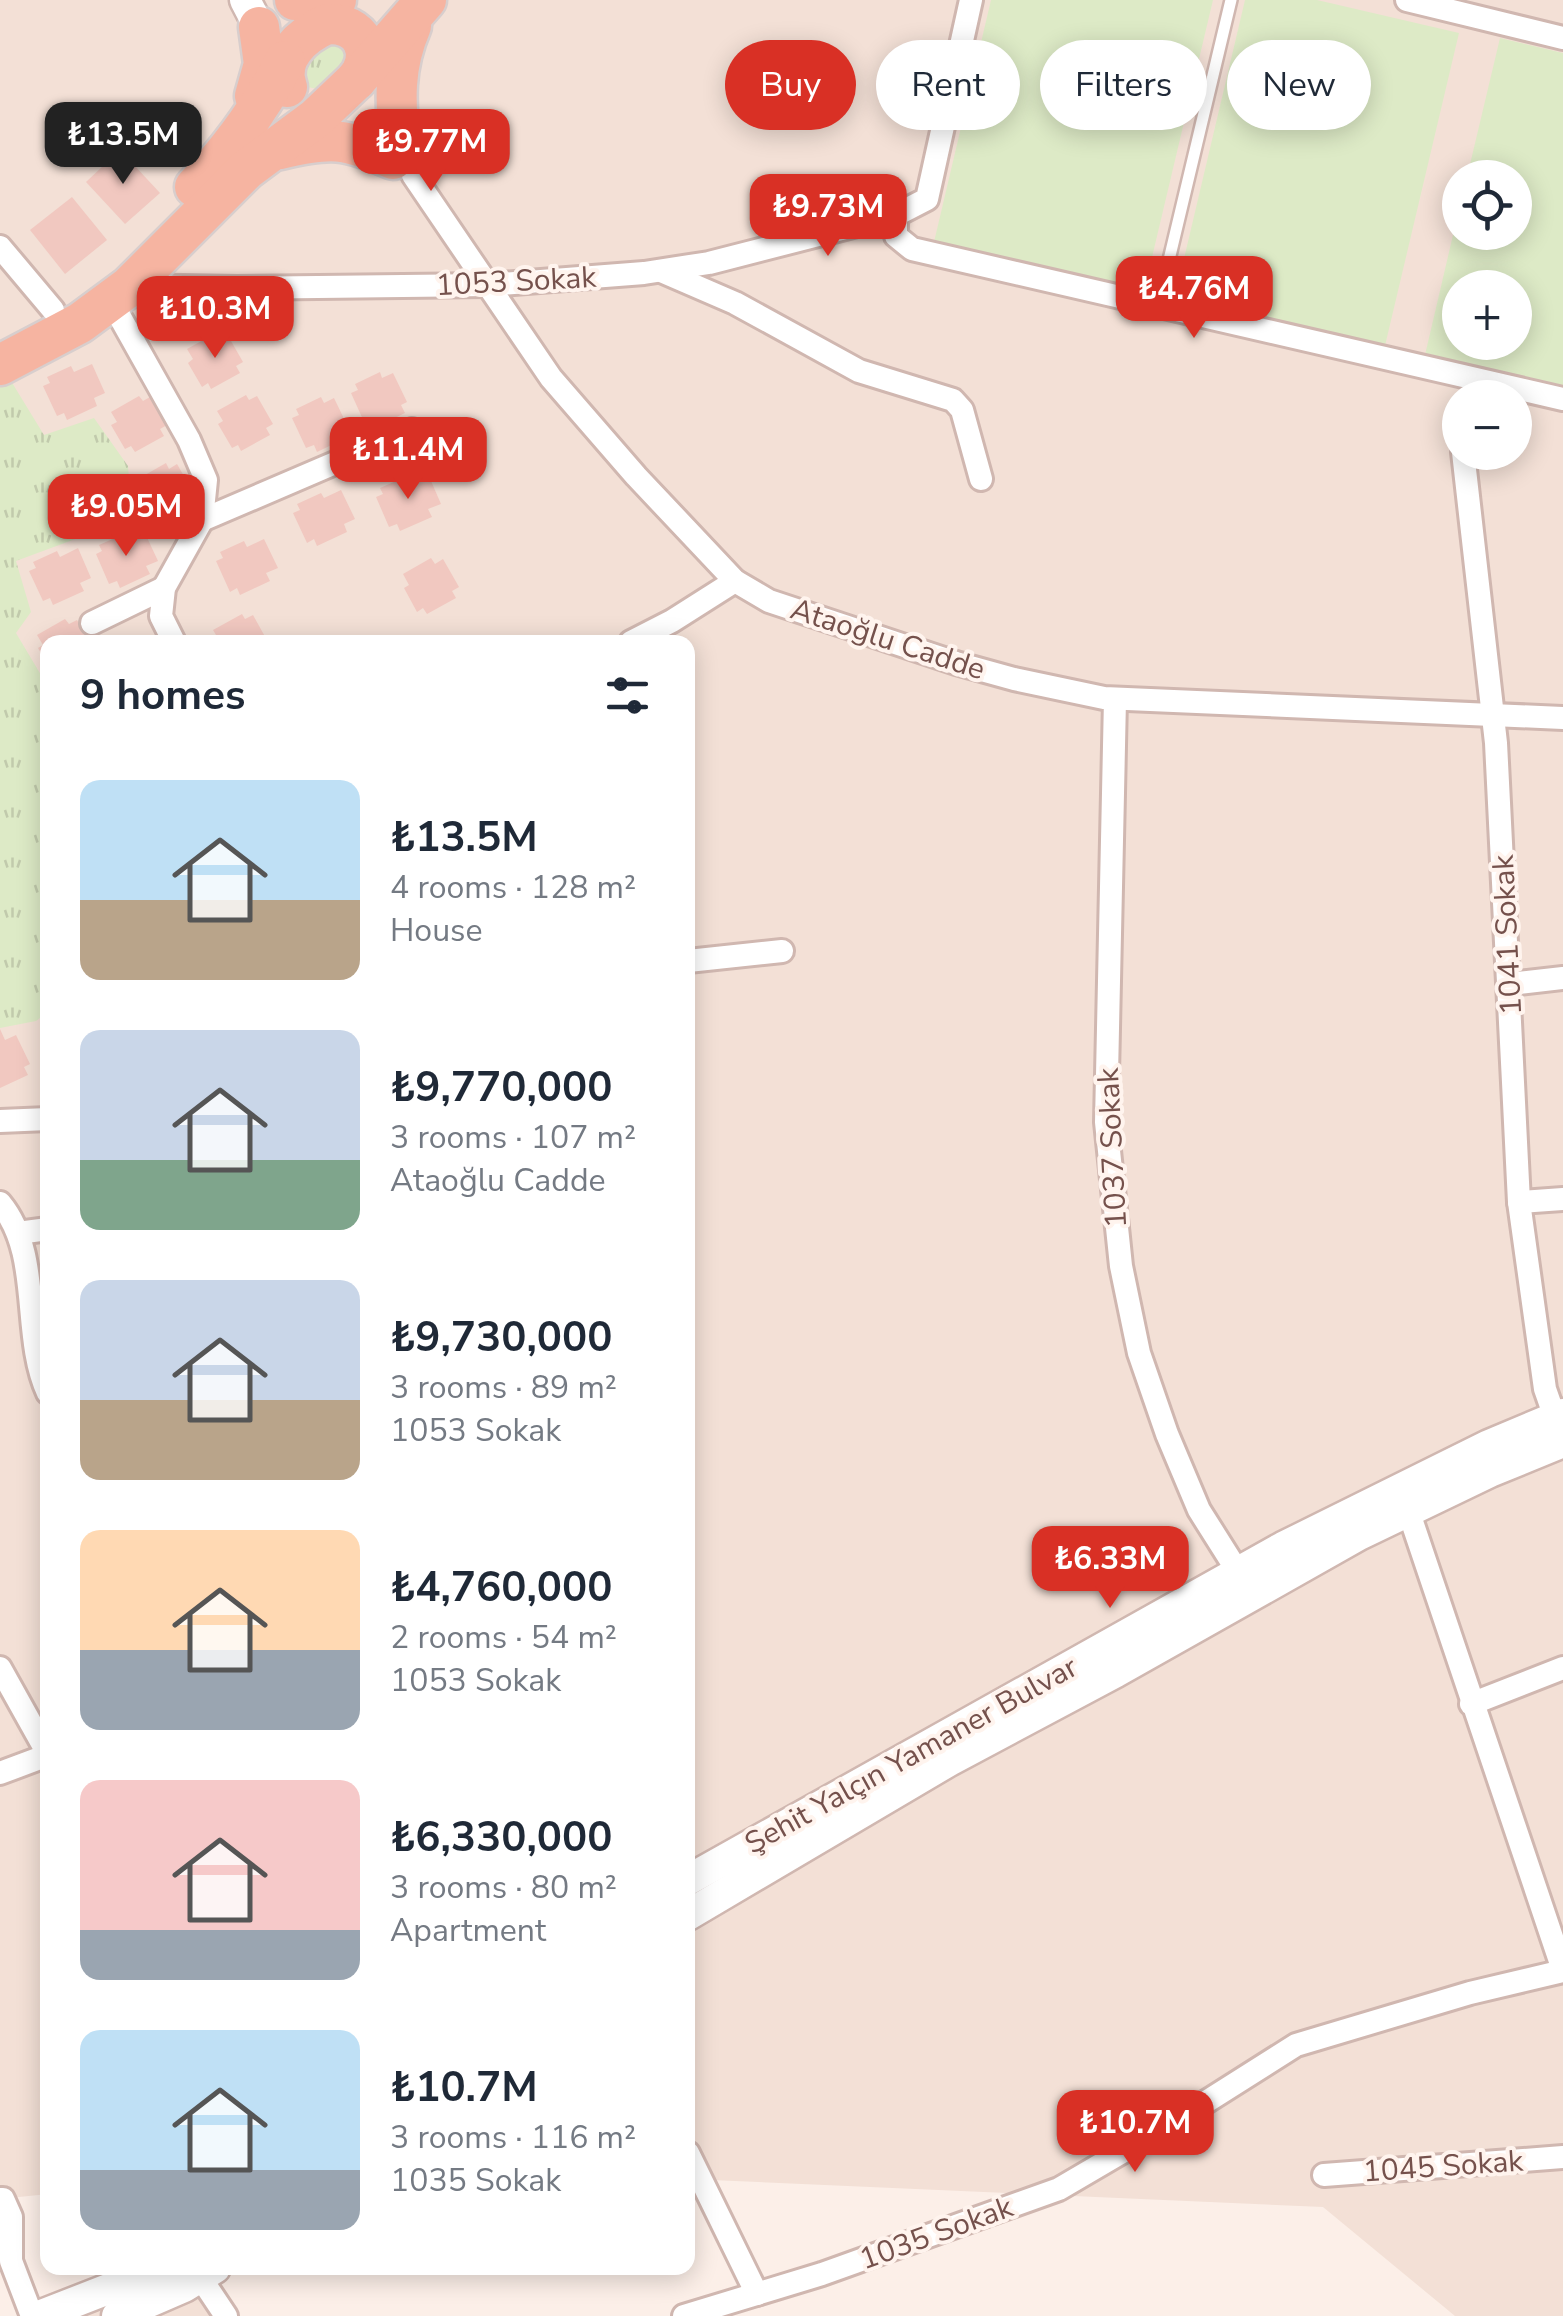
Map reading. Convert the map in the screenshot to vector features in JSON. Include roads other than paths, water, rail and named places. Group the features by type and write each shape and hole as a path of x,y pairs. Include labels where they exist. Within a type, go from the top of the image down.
{"highway":[{"path":"295,0 330,57"},
{"path":"0,364 80,323 121,294 236,179 255,142 330,57 425,1"},
{"path":"255,142 337,140 402,159 395,88 399,60 425,1"},
{"path":"255,142 264,64 262,9"},
{"path":"0,338 66,303 124,257 215,166 255,142 330,57"}],"street":[{"name":"1053 Sokak","path":"121,294 237,288 488,285 661,271 710,263 896,215 926,199 971,0"},
{"path":"1407,0 1563,38"},
{"path":"262,9 330,57"},
{"path":"262,9 330,57"},
{"name":"Ataoğlu Cadde","path":"330,57 402,159"},
{"name":"Ataoğlu Cadde","path":"330,57 551,378 636,476 735,580 769,601 1014,680 1115,699 1563,718"},
{"path":"896,215 896,236 912,249 1563,400"},
{"path":"0,247 52,310"},
{"path":"661,271 735,303 859,370 953,400 962,410 981,479"},
{"path":"121,294 206,480 202,520 164,588 161,616 170,635"},
{"path":"202,520 412,430"},
{"name":"1041 Sokak","path":"1464,470 1493,716 1519,1202 1546,1389 1561,1428"},
{"path":"645,635 735,580"},
{"path":"92,623 164,588"},
{"name":"1037 Sokak","path":"1115,699 1106,1122 1120,1266 1140,1353 1166,1434 1199,1510 1245,1583"},
{"path":"695,960 782,951"},
{"path":"1509,984 1563,978"},
{"path":"0,1121 40,1119"},
{"path":"1519,1202 1563,1199"},
{"path":"0,1203 18,1233 40,1378"},
{"path":"18,1233 40,1229"},
{"name":"Şehit Yalçın Yamaner Bulvar","path":"695,1876 1405,1501 1488,1445 1561,1428"},
{"path":"1405,1501 1563,1971"},
{"path":"695,1911 916,1780 1116,1672 1245,1583"},
{"path":"0,1668 40,1740"},
{"path":"1472,1704 1563,1668"},
{"path":"0,1772 40,1757"},
{"name":"1035 Sokak","path":"684,2316 822,2274 1059,2189 1296,2045 1563,1971"},
{"name":"1045 Sokak","path":"1324,2175 1563,2157"},
{"path":"695,2167 757,2294"},
{"path":"0,2199 11,2217 10,2261 35,2316 143,2275"},
{"path":"132,2313 196,2275"},
{"path":"205,2275 226,2316"}],"lane":[{"path":"1158,306 1231,0"}]}
